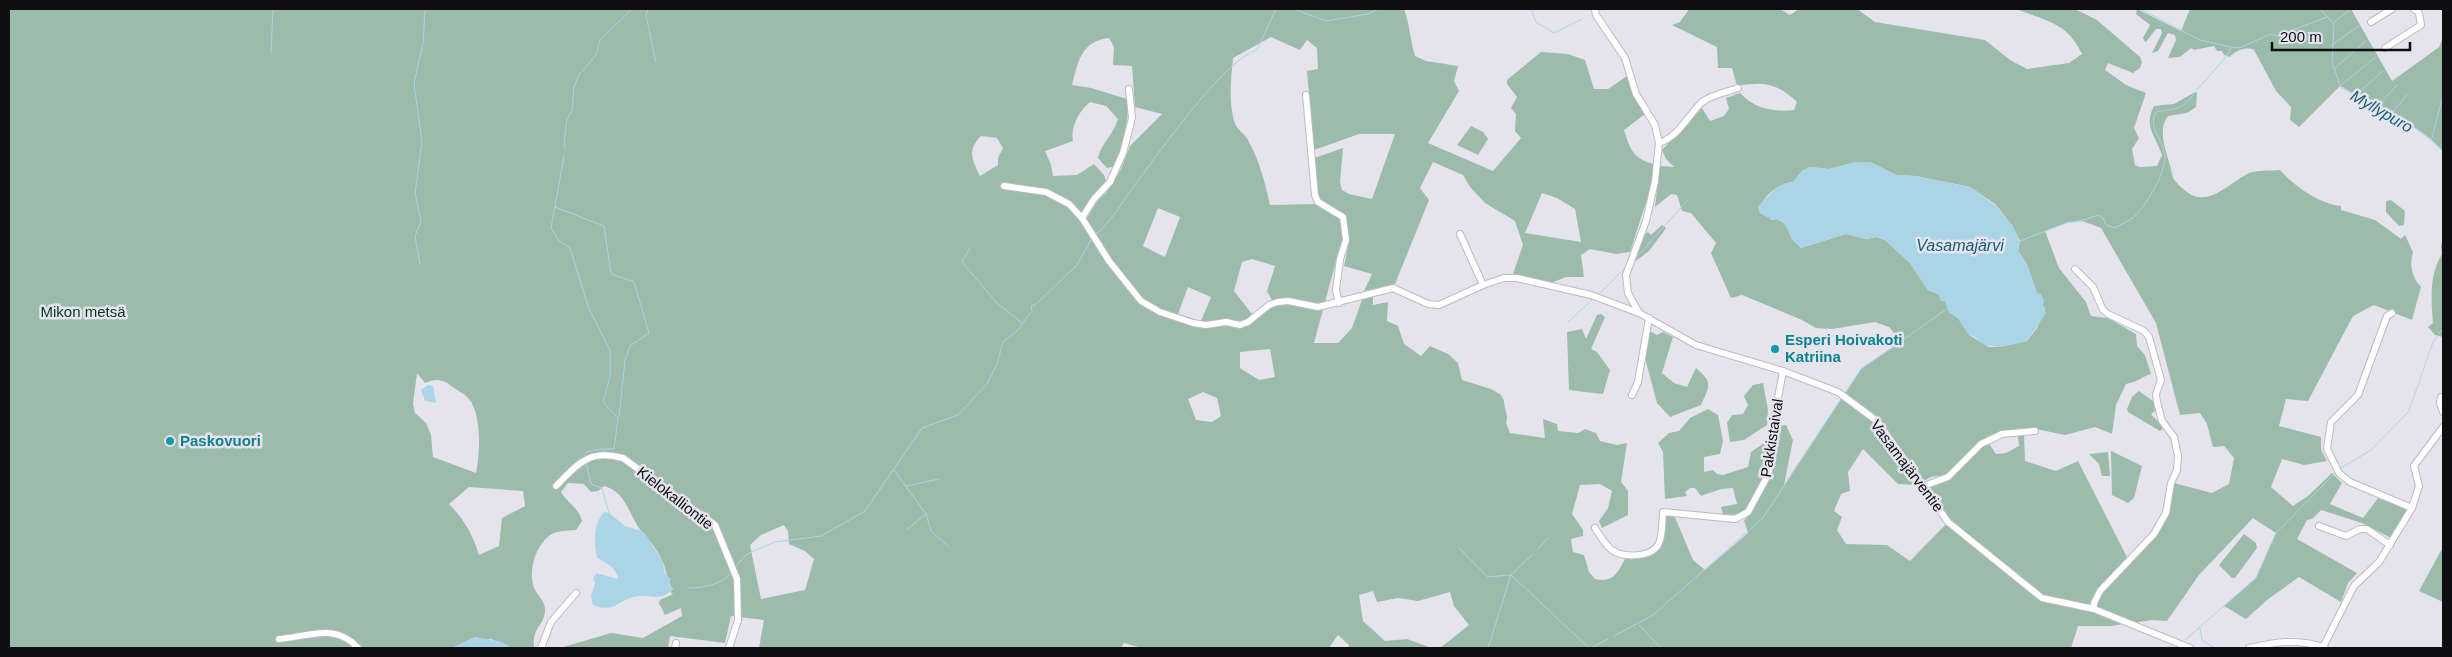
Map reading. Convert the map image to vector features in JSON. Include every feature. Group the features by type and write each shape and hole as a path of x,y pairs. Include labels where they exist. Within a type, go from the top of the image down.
{"street":[{"path":"1594,9 1624,58 1636,94 1655,125 1659,143 1656,181 1646,221 1626,275 1628,293 1638,313"},
{"path":"2371,22 2392,9"},
{"path":"2385,48 2421,25 2420,13 2414,9"},
{"path":"1659,143 1666,141 1691,118 1702,102 1738,88"},
{"path":"1082,218 1094,199 1110,182 1121,159 1132,118 1129,89"},
{"path":"1306,95 1315,195 1318,202 1343,217 1346,240 1340,259 1336,290 1339,303"},
{"name":"Vasamajärventie","path":"1004,186 1046,192 1069,204 1082,218 1109,261 1141,301 1160,312 1206,325 1219,322 1240,325 1248,322 1269,305 1278,302 1288,301 1318,306 1339,303 1393,288 1428,304 1439,305 1483,285 1504,278 1517,278 1591,295 1638,313 1696,345 1783,371 1838,392 1877,421 1948,522 2042,598 2094,609 2190,648"},
{"path":"1460,234 1483,285"},
{"path":"2075,269 2093,287 2103,310 2144,332 2149,338 2161,380 2156,394 2159,412 2162,421 2174,437 2178,456 2169,503 2162,520 2154,534 2100,591 2094,603 2094,609"},
{"path":"2392,314 2387,316 2358,395 2330,422 2327,449 2338,471 2350,482 2412,508"},
{"path":"1632,395 1638,382 1649,318"},
{"name":"Pakkistaival","path":"1595,528 1612,550 1620,554 1638,554 1655,549 1660,543 1663,512 1735,519 1748,512 1768,475 1775,439 1774,419 1783,371"},
{"path":"2441,397 2440,403 2443,412"},
{"path":"2249,648 2275,642 2295,642 2324,648 2354,586 2379,562 2412,508 2419,486 2414,466 2443,426"},
{"path":"1924,486 1948,477 1981,444 2002,434 2035,431"},
{"name":"Kielokalliontie","path":"556,486 577,464 589,457 607,453 623,458 715,526 737,579 738,620 729,648"},
{"path":"2319,526 2346,536 2360,529 2367,528 2390,545"},
{"path":"541,648 551,622 576,593"},
{"path":"279,639 328,632 343,636 358,648"}],"green space":[{"name":"Mikon metsä","path":"9,9 1404,9 1415,56 1426,61 1458,66 1454,81 1459,91 1428,143 1493,171 1521,138 1515,131 1516,114 1511,108 1517,97 1507,84 1507,80 1541,52 1568,54 1585,60 1594,89 1608,89 1627,76 1633,95 1645,114 1624,130 1633,152 1641,159 1654,164 1652,184 1630,252 1616,254 1590,249 1581,255 1584,277 1566,277 1551,283 1513,274 1523,245 1515,221 1485,203 1470,187 1463,175 1433,162 1420,188 1429,200 1395,284 1364,291 1372,274 1344,266 1348,247 1340,246 1314,343 1338,343 1352,328 1362,300 1373,296 1373,305 1388,302 1387,321 1398,326 1404,344 1421,356 1430,346 1448,354 1458,363 1462,380 1491,389 1500,394 1504,400 1507,417 1506,423 1510,433 1545,438 1543,419 1557,424 1558,431 1578,433 1585,429 1596,433 1600,441 1617,445 1627,443 1621,482 1628,491 1628,515 1602,528 1599,521 1608,508 1612,491 1600,484 1580,485 1572,514 1583,530 1583,536 1571,539 1573,552 1584,555 1589,572 1595,579 1601,580 1614,576 1625,559 1647,556 1659,549 1665,519 1667,516 1674,515 1693,560 1705,570 1748,533 1744,520 1752,512 1763,489 1779,426 1786,425 1793,440 1784,485 1861,369 1901,342 1889,327 1875,322 1832,329 1816,328 1802,320 1742,295 1731,298 1711,253 1716,243 1691,213 1682,211 1677,195 1671,194 1655,207 1660,166 1674,167 1666,159 1662,150 1702,108 1710,121 1724,116 1729,109 1726,98 1740,93 1752,103 1771,110 1794,110 1797,102 1783,91 1770,85 1737,86 1732,68 1718,68 1717,47 1672,25 1680,22 1689,9 1780,9 1790,15 1799,9 1857,9 1875,22 1985,40 2010,60 2027,69 2069,63 2082,54 2070,35 2055,24 2016,9 2075,9 2097,20 2140,57 2142,62 2140,68 2133,73 2108,63 2105,70 2126,85 2146,93 2134,128 2139,138 2132,149 2135,165 2139,167 2157,166 2162,155 2150,126 2151,113 2154,106 2174,104 2195,92 2197,93 2196,107 2187,113 2168,116 2164,122 2164,146 2173,178 2181,187 2195,196 2211,196 2249,173 2280,170 2292,182 2316,198 2341,206 2341,210 2375,220 2401,239 2405,235 2413,252 2411,266 2413,275 2421,287 2412,320 2374,305 2353,316 2308,401 2286,399 2279,426 2321,437 2321,450 2327,461 2304,465 2282,459 2271,487 2293,506 2308,496 2332,473 2342,483 2330,504 2363,518 2378,498 2407,509 2391,538 2362,523 2321,510 2312,519 2307,520 2297,539 2357,573 2348,583 2341,602 2299,577 2267,600 2246,619 2224,606 2256,578 2276,533 2253,518 2199,575 2167,621 2152,620 2111,626 2078,626 2071,648 1654,648 1651,646 1650,648 1440,648 1469,625 1454,606 1450,592 1418,601 1398,598 1377,602 1373,591 1359,595 1363,621 1385,641 1407,639 1432,648 1348,648 1349,645 1338,635 1329,648 1142,648 1124,643 1121,648 759,648 764,620 731,616 725,643 670,636 668,648 560,648 611,633 643,638 682,616 681,608 665,615 659,603 660,600 673,594 670,592 673,589 664,564 653,545 637,525 623,499 612,489 604,486 598,491 591,492 584,484 568,483 561,492 581,517 582,521 576,530 559,531 550,535 537,552 532,567 532,582 543,602 545,612 536,631 534,648 512,648 491,639 482,640 475,637 452,648 9,648","holes":["1271,37 1300,50 1307,40 1317,48 1318,69 1307,71 1314,150 1359,134 1395,134 1372,199 1349,194 1342,190 1340,182 1343,148 1314,158 1317,204 1270,205 1256,157 1248,139 1235,124 1231,108 1233,58","1109,38 1114,47 1113,65 1132,66 1135,107 1162,114 1130,146 1121,169 1087,218 1083,212 1098,189 1106,181 1104,175 1094,164 1077,175 1053,176 1045,151 1073,141 1072,136 1076,120 1090,102 1106,106 1118,119 1098,158 1107,168 1116,166 1126,125 1127,99 1091,88 1072,85 1082,54 1092,43","981,136 997,138 1003,148 998,158 998,165 980,176 973,160 972,151","1856,162 1870,162 1896,175 1916,176 1970,187 1995,204 2012,225 2020,241 2018,251 2023,258 2045,309 2037,328 2027,341 1999,347 1989,347 1969,335 1958,318 1949,312 1945,301 1938,294 1928,290 1910,263 1885,240 1876,237 1866,239 1846,234 1801,248 1792,239 1787,227 1783,223 1777,219 1772,220 1766,215 1762,203 1775,189 1793,182 1802,171 1810,167 1829,169","1542,193 1557,198 1575,209 1581,242 1525,233","1158,208 1180,217 1165,257 1143,246","2082,221 2101,228 2156,323 2180,415 2200,413 2207,424 2213,447 2224,446 2234,458 2229,484 2212,493 2174,483 2168,515 2130,563 2078,461 2056,471 2025,461 2024,433 2018,435 2019,446 2006,453 1996,454 1988,442 1970,458 1929,487 1934,498 1950,520 1910,561 1887,545 1846,544 1837,530 1842,517 1834,511 1841,494 1850,491 1848,472 1863,449 1898,484 1917,485 1931,477 1945,475 1999,433 2036,429 2065,435 2095,427 2112,434 2116,405 2126,384 2151,374 2145,355 2137,346 2136,334 2108,318 2091,316 2086,302 2059,268 2045,231 2066,223","1252,259 1275,266 1267,291 1273,302 1252,314 1234,291 1242,262","1188,287 1211,297 1201,321 1178,314","1270,349 1275,377 1259,380 1240,368 1240,352","417,373 425,383 433,380 446,382 469,399 478,424 476,473 433,457 431,435 426,423 415,413 413,404","1203,392 1217,398 1221,416 1212,422 1196,420 1188,399","469,487 523,491 525,506 502,518 499,546 479,555 471,534 459,515 449,504","784,525 788,531 789,544 805,551 814,559 805,590 761,599 750,545 761,535"]},
{"path":"2137,9 2181,31 2190,9 2351,9 2392,81 2439,47 2443,38 2443,151 2431,139 2403,119 2340,86 2299,127 2290,120 2291,107 2276,91 2254,50 2240,50 2230,57 2224,55 2222,51 2217,51 2214,46 2194,50 2191,48 2180,57 2168,58 2176,40 2175,35 2168,33 2158,51 2152,53 2162,33 2161,29 2156,29 2145,42 2143,38 2150,25 2136,14"},
{"path":"1471,126 1483,132 1488,139 1478,155 1457,145"},
{"path":"2391,200 2405,211 2404,225 2399,226 2386,212 2386,201"},
{"path":"1662,225 1666,228 1649,251 1633,263 1644,235 1648,232 1651,235"},
{"path":"2443,239 2443,337 2435,335 2428,327 2433,323 2432,287 2435,271 2442,254 2441,246"},
{"path":"1601,314 1605,317 1591,349 1597,352 1610,370 1603,394 1569,390 1567,332 1582,329 1586,339 1597,315"},
{"path":"1650,331 1657,335 1663,332 1673,337 1662,373 1674,383 1687,387 1696,368 1705,377 1708,388 1701,405 1670,417 1657,403 1645,358"},
{"path":"1763,383 1768,410 1767,425 1744,440 1730,442 1727,423 1732,415 1743,414 1748,405 1744,396 1753,385"},
{"path":"2139,391 2154,402 2155,411 2151,414 2164,428 2160,431 2128,412 2127,409 2132,397"},
{"path":"1708,409 1718,415 1723,441 1720,454 1704,457 1704,472 1713,470 1717,474 1723,475 1748,467 1751,452 1770,439 1772,442 1764,479 1756,498 1746,511 1740,514 1723,514 1721,507 1737,504 1733,488 1721,489 1701,496 1695,488 1690,488 1685,492 1687,496 1665,499 1663,452 1658,443 1669,433 1679,431 1690,418"},
{"path":"2111,451 2142,466 2134,498 2128,503 2112,495"},
{"path":"2108,452 2110,476 2102,476 2099,464 2089,454"},
{"path":"2244,534 2256,543 2257,548 2235,578 2232,578 2219,565"},
{"path":"2443,547 2443,602 2419,591"}],"water":[{"name":"Vasamajärvi","path":"1856,162 1870,162 1896,175 1916,176 1970,187 1995,205 2012,225 2020,241 2018,251 2027,264 2037,293 2041,294 2044,301 2043,306 2046,313 2027,341 1999,347 1984,345 1975,337 1969,335 1958,318 1949,312 1945,301 1941,301 1938,294 1928,290 1910,263 1885,240 1876,237 1866,239 1846,234 1801,248 1792,239 1787,227 1783,223 1759,213 1758,207 1778,187 1793,182 1802,171 1810,167 1829,169"},
{"path":"428,385 433,386 436,403 425,401 421,390"},
{"path":"605,512 625,526 642,531 646,535 663,562 665,574 671,579 669,584 673,589 663,596 633,597 605,608 593,605 591,596 595,583 593,578 597,573 617,579 618,576 612,567 597,557 595,546 596,527"},
{"path":"475,637 502,642 512,648 452,648"}],"waterway":[{"path":"271,52 273,9"},
{"path":"420,264 415,236 421,221 415,193 422,142 414,83 423,44 425,9"},
{"path":"565,148 567,119 572,111 574,87 579,75 596,55 600,40 632,9"},
{"path":"648,9 646,15 656,63"},
{"path":"1096,234 1111,219 1173,134 1209,90 1226,72 1243,58 1257,50 1276,9"},
{"path":"1294,9 1326,21 1368,14 1379,9"},
{"path":"1531,9 1536,22 1554,33 1582,19"},
{"path":"2140,9 2200,40 2231,47"},
{"name":"Myllypuro","path":"2320,9 2334,24 2332,62 2341,88 2408,123 2443,151"},
{"path":"2334,22 2351,9"},
{"path":"2197,90 2225,58 2232,47 2239,48 2271,34 2277,36 2327,17"},
{"path":"2332,45 2359,26"},
{"path":"2334,69 2367,40"},
{"path":"2340,86 2376,57"},
{"path":"2357,94 2384,70"},
{"path":"2379,105 2397,85"},
{"path":"2020,241 2066,223 2098,215 2103,218 2106,225 2115,228 2135,216 2156,186 2165,158 2153,122 2156,112 2182,106 2187,103 2195,92"},
{"path":"2392,113 2407,95"},
{"path":"2432,138 2443,95"},
{"path":"564,156 551,228 559,241 570,248 589,309 610,350 610,376 603,402 618,418 614,449 586,452 585,456"},
{"path":"1634,260 1688,200"},
{"path":"555,207 604,226 611,274 634,282 649,333 630,346 625,360 619,417"},
{"path":"735,567 747,554 775,542 821,536 865,511 922,428 958,415 987,384 997,364 1003,342 1017,331 1032,311 1031,306 1035,305 1077,265 1091,240"},
{"path":"970,248 962,262 997,303 1022,323"},
{"path":"1598,295 1626,267"},
{"path":"1568,322 1592,300"},
{"path":"1846,392 1861,369 1947,309"},
{"path":"2439,333 2443,329"},
{"path":"2341,468 2371,450 2409,411 2433,342 2438,335"},
{"path":"1614,636 1653,615 1763,518 1841,399"},
{"path":"586,462 591,484 602,488 609,513"},
{"path":"894,470 926,514 931,531 949,547"},
{"path":"2185,640 2256,578 2276,533 2336,472"},
{"path":"906,486 939,479"},
{"path":"906,530 926,514"},
{"path":"1537,550 1548,538"},
{"path":"1459,548 1488,577 1511,575 1589,648"},
{"path":"1488,648 1511,575 1532,555"},
{"path":"688,588 711,585 722,581 730,574"},
{"path":"1639,625 1661,648"},
{"path":"2200,628 2202,640 2215,648"},
{"path":"1591,648 1608,639"},
{"path":"2173,648 2177,647"}],"place":[{"name":"Esperi Hoivakoti Katriina","path":"1775,349"},
{"name":"Paskovuori","path":"170,441"}]}
